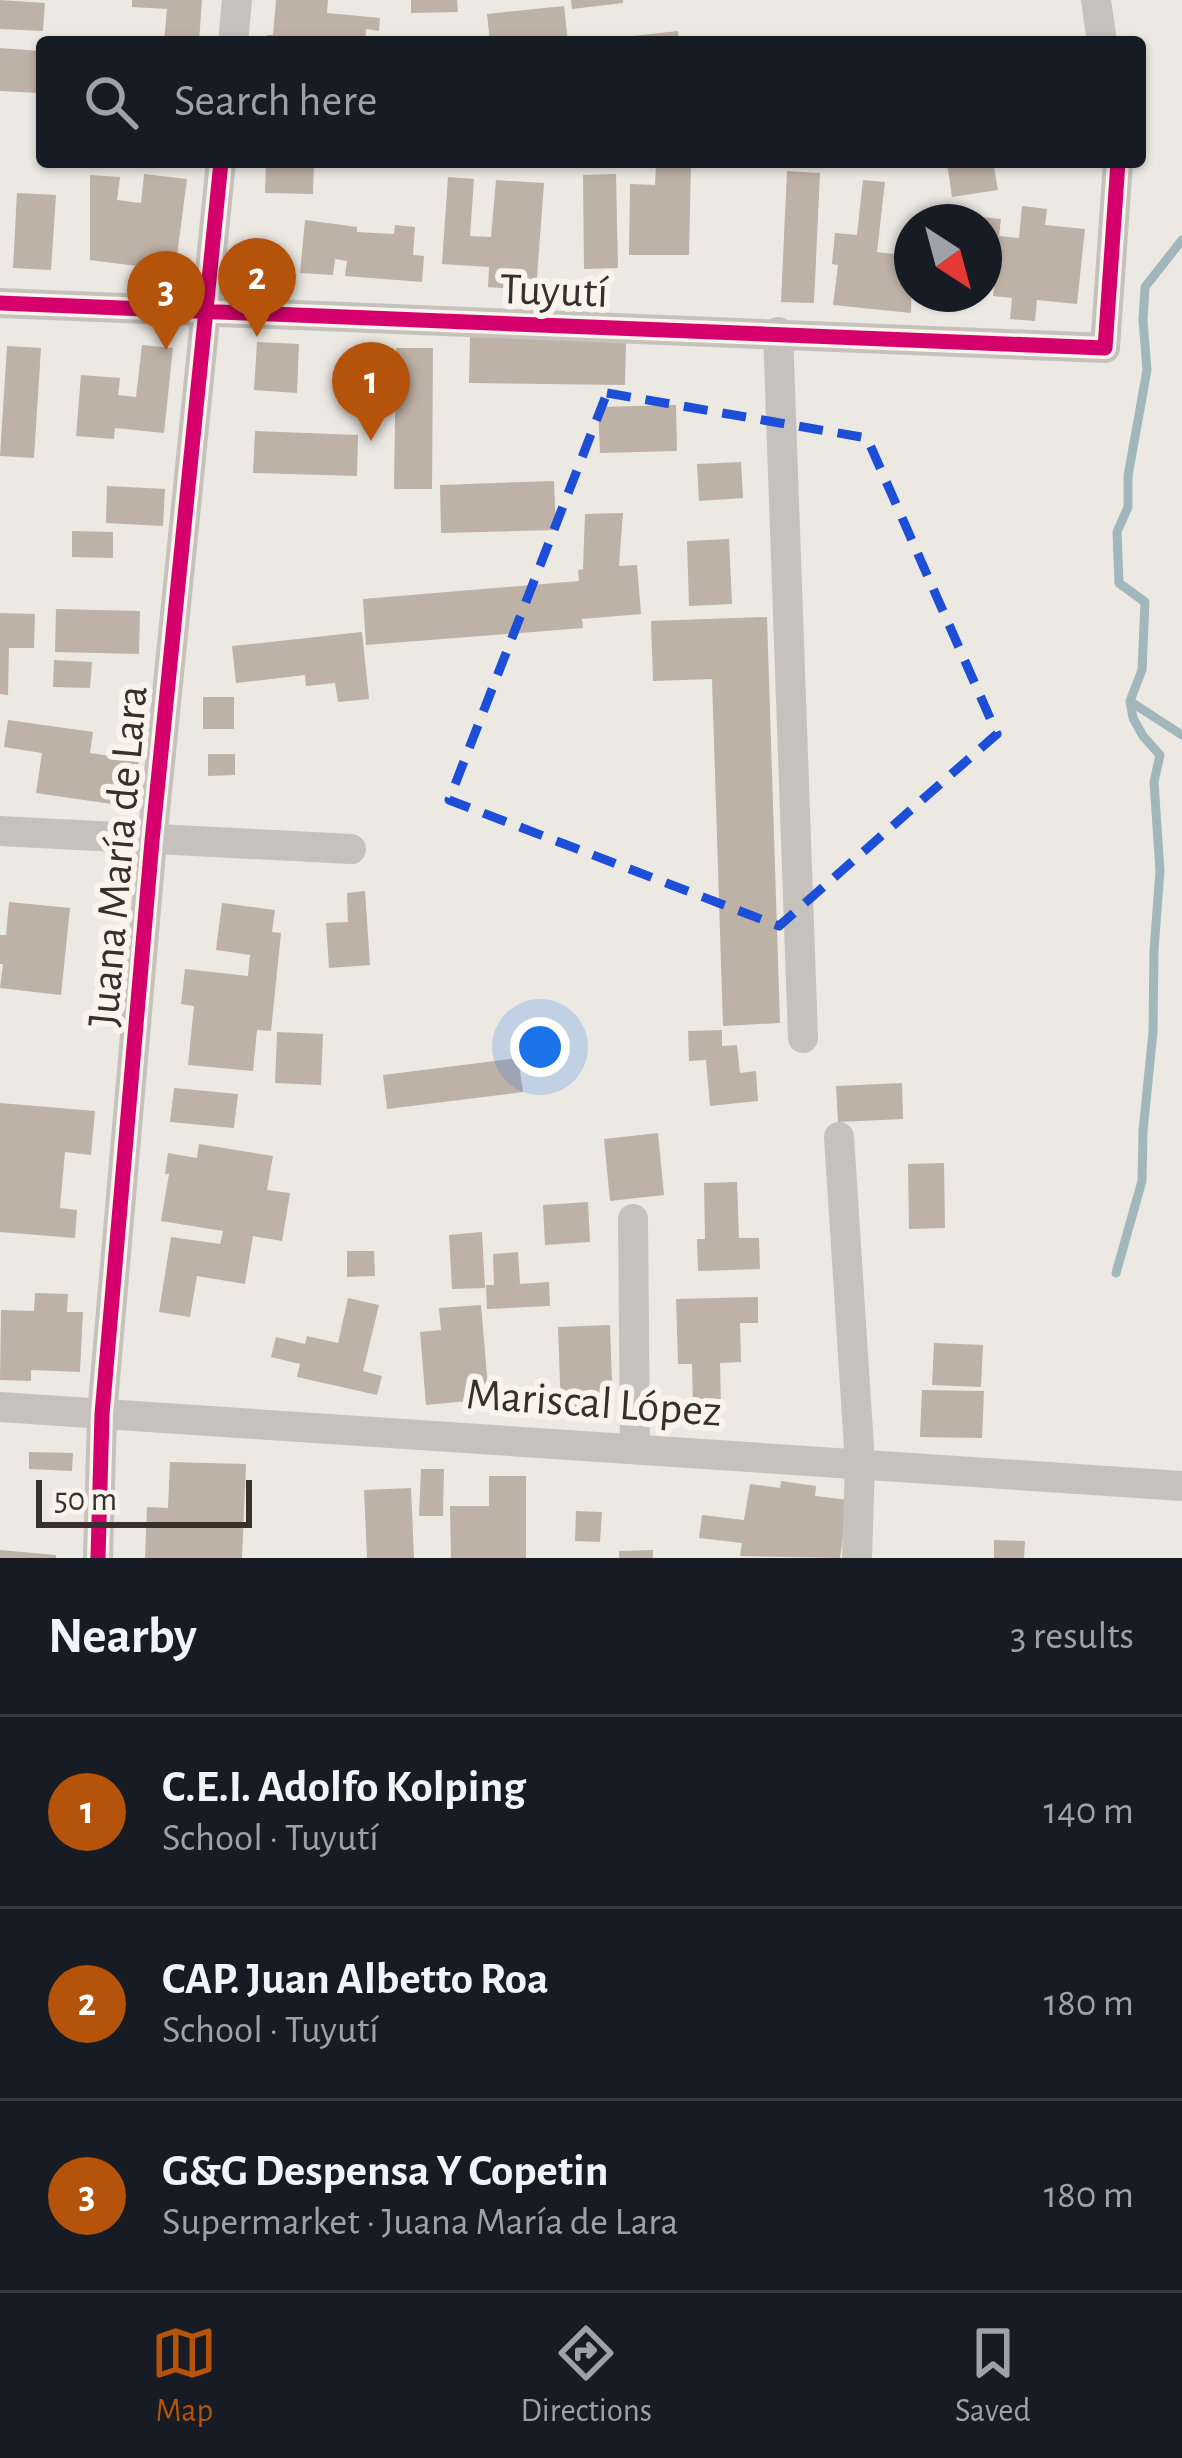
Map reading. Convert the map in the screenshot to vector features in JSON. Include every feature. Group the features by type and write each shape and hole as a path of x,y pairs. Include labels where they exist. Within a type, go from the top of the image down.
{"street":[{"path":"234,36 237,0"},
{"path":"1096,0 1101,36"},
{"name":"Juana María de Lara","path":"98,1558 102,1414 152,841 220,168"},
{"name":"Tuyutí","path":"0,303 1105,348 1118,168"},
{"path":"778,332 803,1038"},
{"path":"0,831 351,849"},
{"path":"839,1137 860,1463 857,1558"},
{"path":"633,1219 635,1449"},
{"name":"Mariscal López","path":"0,1407 1182,1486"}],"highlighted area":[{"path":"607,393 867,438 997,734 779,926 449,800"}],"building":[{"path":"0,0 45,3 43,31 0,29"},
{"path":"132,0 202,0 199,36 165,36 167,9 132,7"},
{"path":"276,0 328,0 327,13 380,18 379,31 366,29 365,36 267,36 273,35"},
{"path":"411,0 457,0 458,12 411,13"},
{"path":"571,0 623,0 623,3 572,9"},
{"path":"564,6 567,36 489,36 487,14"},
{"path":"678,31 678,36 632,36"},
{"path":"0,48 36,51 36,93 0,91"},
{"path":"266,168 314,168 313,194 265,193"},
{"path":"656,168 691,168 689,255 629,255 630,184 655,185"},
{"path":"948,168 994,168 998,190 952,197"},
{"path":"787,171 820,173 814,303 781,302"},
{"path":"144,174 187,179 175,271 90,260 90,175 120,177 117,200 141,203"},
{"path":"616,174 618,268 584,269 583,175"},
{"path":"448,177 474,179 470,236 491,237 496,180 544,183 536,291 488,287 489,267 442,264"},
{"path":"863,180 885,182 877,252 894,254 894,311 833,305 838,265 832,264 835,233 857,235"},
{"path":"17,193 56,195 51,270 13,268"},
{"path":"1022,206 1047,209 1045,225 1085,229 1077,304 1037,300 1035,321 1010,319 1012,298 1002,297 1002,236 1019,238"},
{"path":"305,220 357,227 357,232 394,234 395,225 415,227 413,255 424,256 422,282 345,276 347,261 335,259 333,275 300,273"},
{"path":"470,337 626,339 625,385 469,383"},
{"path":"257,342 299,344 297,393 254,390"},
{"path":"142,345 173,348 164,433 115,428 114,439 76,436 81,375 120,378 118,395 136,397"},
{"path":"7,346 41,348 34,458 0,456"},
{"path":"396,348 433,348 432,489 394,489"},
{"path":"676,405 677,451 600,453 598,407"},
{"path":"255,431 358,435 357,476 253,473"},
{"path":"741,462 743,498 699,501 697,464"},
{"path":"554,481 556,530 441,533 440,485"},
{"path":"107,486 165,489 163,526 106,523"},
{"path":"623,513 619,566 637,565 641,614 582,619 583,628 366,645 363,599 579,581 585,514"},
{"path":"72,531 113,532 113,558 72,557"},
{"path":"729,539 732,604 689,606 687,541"},
{"path":"56,609 140,611 139,654 55,652"},
{"path":"0,613 35,614 34,648 9,648 8,695 0,694"},
{"path":"767,617 780,1023 723,1026 712,679 653,681 651,621"},
{"path":"362,632 369,699 338,702 335,683 306,686 305,675 236,683 232,646"},
{"path":"54,660 92,662 90,688 53,687"},
{"path":"203,697 234,697 234,729 203,729"},
{"path":"8,720 93,732 90,753 139,760 132,807 36,793 42,753 4,747"},
{"path":"208,754 235,754 235,775 208,776"},
{"path":"365,891 370,965 329,968 326,923 348,922 347,893"},
{"path":"9,902 70,908 61,995 0,988 0,935 6,935"},
{"path":"222,903 275,910 272,932 281,933 271,1031 257,1030 253,1071 188,1065 194,1006 181,1004 185,969 248,976 250,955 216,950"},
{"path":"722,1030 722,1046 737,1045 740,1073 756,1071 758,1101 710,1106 706,1060 689,1061 688,1031"},
{"path":"277,1032 323,1034 321,1085 275,1083"},
{"path":"518,1058 523,1092 387,1109 383,1075"},
{"path":"902,1083 903,1119 838,1122 836,1086"},
{"path":"174,1088 238,1094 234,1128 170,1122"},
{"path":"0,1103 95,1111 91,1155 65,1152 60,1208 77,1210 75,1238 0,1232"},
{"path":"658,1133 664,1195 610,1201 604,1139"},
{"path":"199,1144 273,1156 267,1190 290,1193 282,1241 253,1236 245,1284 197,1276 190,1317 159,1312 171,1237 220,1244 223,1231 161,1221 168,1153 197,1158"},
{"path":"944,1163 945,1228 909,1229 908,1164"},
{"path":"737,1182 739,1238 759,1238 760,1269 698,1271 697,1239 705,1239 704,1183"},
{"path":"588,1202 590,1242 545,1245 543,1205"},
{"path":"482,1232 485,1288 452,1289 449,1235"},
{"path":"347,1251 374,1251 375,1276 347,1277"},
{"path":"518,1252 520,1284 549,1282 550,1306 487,1309 486,1285 494,1285 493,1254"},
{"path":"35,1293 68,1294 67,1312 83,1312 80,1372 31,1370 31,1381 0,1380 1,1310 34,1311"},
{"path":"758,1297 758,1323 740,1323 741,1362 720,1363 721,1408 693,1409 692,1364 678,1364 676,1299"},
{"path":"348,1298 379,1305 363,1371 382,1376 377,1395 297,1377 300,1364 271,1357 276,1337 305,1344 307,1336 338,1343"},
{"path":"481,1305 489,1399 426,1405 420,1332 441,1330 439,1308"},
{"path":"610,1325 613,1410 561,1412 558,1327"},
{"path":"934,1343 983,1345 981,1387 932,1385"},
{"path":"922,1390 984,1391 982,1438 920,1437"},
{"path":"29,1452 73,1453 72,1471 29,1469"},
{"path":"170,1462 246,1464 242,1558 145,1558 147,1507 168,1508"},
{"path":"421,1469 444,1469 443,1516 419,1516"},
{"path":"489,1476 526,1476 526,1558 451,1558 450,1506 489,1506"},
{"path":"781,1481 816,1486 815,1496 848,1500 840,1558 740,1556 742,1543 699,1538 702,1515 744,1520 750,1484 780,1488"},
{"path":"411,1488 414,1558 367,1558 364,1490"},
{"path":"576,1511 602,1512 600,1542 575,1541"},
{"path":"994,1540 1025,1541 1024,1558 994,1558"},
{"path":"0,1550 56,1555 56,1558 0,1558"},
{"path":"653,1550 653,1558 619,1558 619,1551"}],"waterway":[{"path":"1116,1273 1142,1181 1160,871 1154,782 1160,755 1143,736 1130,701 1142,670 1145,602 1119,583 1117,532 1128,507 1128,476 1147,370 1145,287 1182,240"},
{"path":"1131,702 1182,735"}],"cycle path":[{"path":"98,1558 102,1414 152,841 220,168"},
{"path":"0,303 1105,348 1118,168"}],"place":[{"name":"CAP. Juan Albetto Roa","path":"257,337"},
{"name":"G&G Despensa Y Copetin","path":"166,350"},
{"name":"C.E.I. Adolfo Kolping","path":"371,441"}]}
